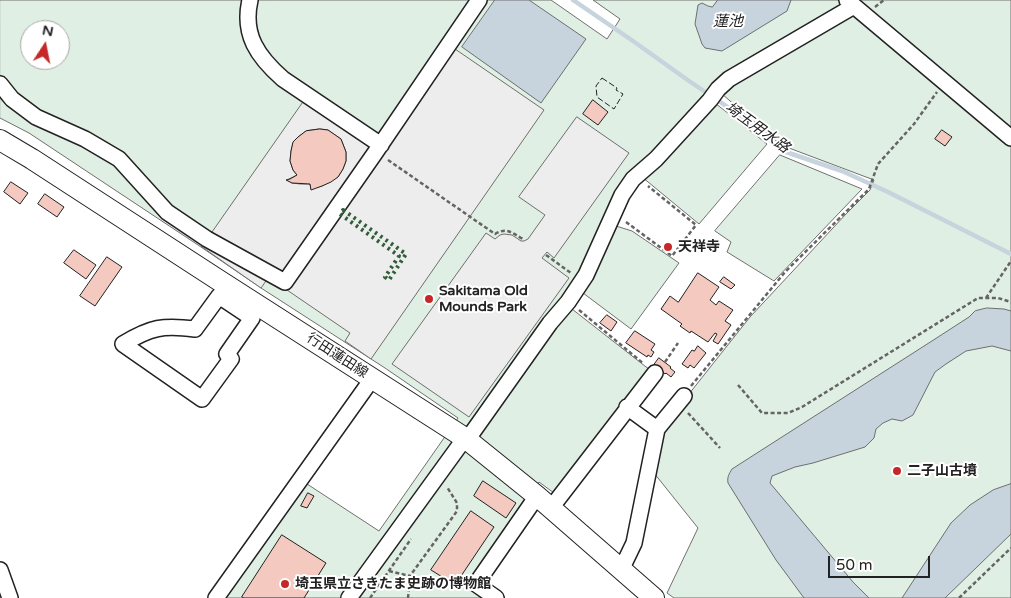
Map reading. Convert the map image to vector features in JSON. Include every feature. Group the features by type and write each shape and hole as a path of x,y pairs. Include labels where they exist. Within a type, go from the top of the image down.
{"main road":[{"name":"行田蓮田線","path":"0,140 372,379 469,436 654,598"}],"street":[{"path":"250,0 248,10 250,34 261,57 283,79 378,149"},
{"path":"0,84 12,99 36,117 85,138 119,159 167,212 207,239 285,282 479,0"},
{"path":"349,598 550,323 568,302 590,267 622,195 633,179 656,158 729,79 851,3 1011,138"},
{"path":"218,296 252,318 227,354 232,359 202,399 123,344 149,330 176,327 195,329 218,296"},
{"path":"496,598 476,584 544,502 628,408 660,367"},
{"path":"216,598 372,379"},
{"path":"621,570 634,543 657,429 680,400"},
{"path":"628,408 657,429"},
{"path":"0,570 10,598"}],"path":[{"path":"720,448 680,400 785,272 869,187 878,164 914,124 944,82"},
{"path":"378,149 386,158 495,234 501,230 509,230 523,239"},
{"path":"626,222 672,256 696,225 648,186"},
{"path":"546,255 582,280"},
{"path":"986,298 1011,261"},
{"path":"738,385 762,413 788,414 978,298 998,298 1011,302"},
{"path":"568,302 660,367 678,343"},
{"path":"408,598 410,576 457,511 457,503 447,487"},
{"path":"959,598 1011,548"},
{"path":"389,571 410,576"}],"green space":[{"name":"Sakitama Old Mounds Park","path":"0,0 551,0 607,39 620,19 593,0 1011,0 1011,598 674,598 667,593 698,528 654,473 662,428 750,317 870,190 874,180 781,145 722,94 715,103 767,144 699,224 642,177 636,183 616,226 632,231 679,263 631,329 583,293 572,309 650,370 554,493 539,482 468,584 489,598 220,598 304,482 379,531 458,418 29,133 0,118"},
{"path":"780,155 862,189 774,281 727,252 731,242 715,231"}],"shaded area":[{"path":"455,49 544,110 371,359 345,341 350,333 287,290"},
{"path":"304,101 371,147 276,284 268,278 261,288 202,247","holes":["328,130 341,139 346,152 346,161 338,177 322,186 311,189 310,184 292,183 287,180 297,175 290,161 293,143 306,131"]},
{"path":"577,117 629,153 554,258 547,252 542,258 569,278 469,417 392,364 486,233 495,239 504,234 512,235 521,241 528,239 545,215 519,197"}],"water":[{"path":"495,0 529,0 586,39 541,103 462,47"},
{"name":"蓮池","path":"718,0 791,0 787,11 722,51 705,48 695,24 698,5 702,3 712,7"},
{"path":"987,308 1011,311 1011,351 992,346 966,351 935,372 913,415 902,421 892,419 883,423 876,429 874,438 865,447 795,467 772,476 770,483 853,582 869,598 804,598 776,560 728,483 728,477 732,469 969,317 975,311"},
{"path":"1011,484 1011,534 945,598 902,598 951,523 970,505 993,490"}],"building":[{"path":"593,100 608,112 598,125 583,114"},
{"path":"328,130 341,139 346,152 346,161 338,177 311,190 310,184 292,183 286,180 297,175 290,161 293,142 306,131"},
{"path":"942,130 952,137 945,146 935,139"},
{"path":"11,182 28,193 20,204 4,192"},
{"path":"45,194 64,207 57,217 38,204"},
{"path":"74,250 96,265 86,279 64,263"},
{"path":"107,257 122,267 95,306 80,296"},
{"path":"698,273 719,287 710,300 716,305 719,301 733,310 725,321 731,325 718,344 713,341 717,334 715,333 708,342 680,326 682,324 661,309 670,296 678,302"},
{"path":"724,277 735,285 731,289 720,282"},
{"path":"607,315 617,322 611,331 600,323"},
{"path":"635,331 655,344 651,350 654,352 651,357 648,355 647,357 626,343"},
{"path":"698,346 706,353 694,368 690,365 688,368 682,364 692,350 694,351"},
{"path":"659,358 675,372 671,377 654,365"},
{"path":"483,481 516,503 506,518 474,496"},
{"path":"308,493 314,496 307,508 301,506"},
{"path":"471,511 494,527 455,585 431,570"},
{"path":"282,535 326,563 304,598 242,597"}],"waterway":[{"name":"埼玉用水路","path":"573,0 738,114 783,151 842,171 1011,254"}],"hedge":[{"path":"343,210 406,254 389,280 385,277 399,256 340,214 343,210"}],"fence":[{"path":"602,78 623,94 614,109 597,97 596,86 602,78"}],"place":[{"name":"天祥寺","path":"668,247"},
{"name":"Sakitama Old Mounds Park","path":"429,299"},
{"name":"二子山古墳","path":"897,471"},
{"name":"埼玉県立さきたま史跡の博物館","path":"285,584"}]}
